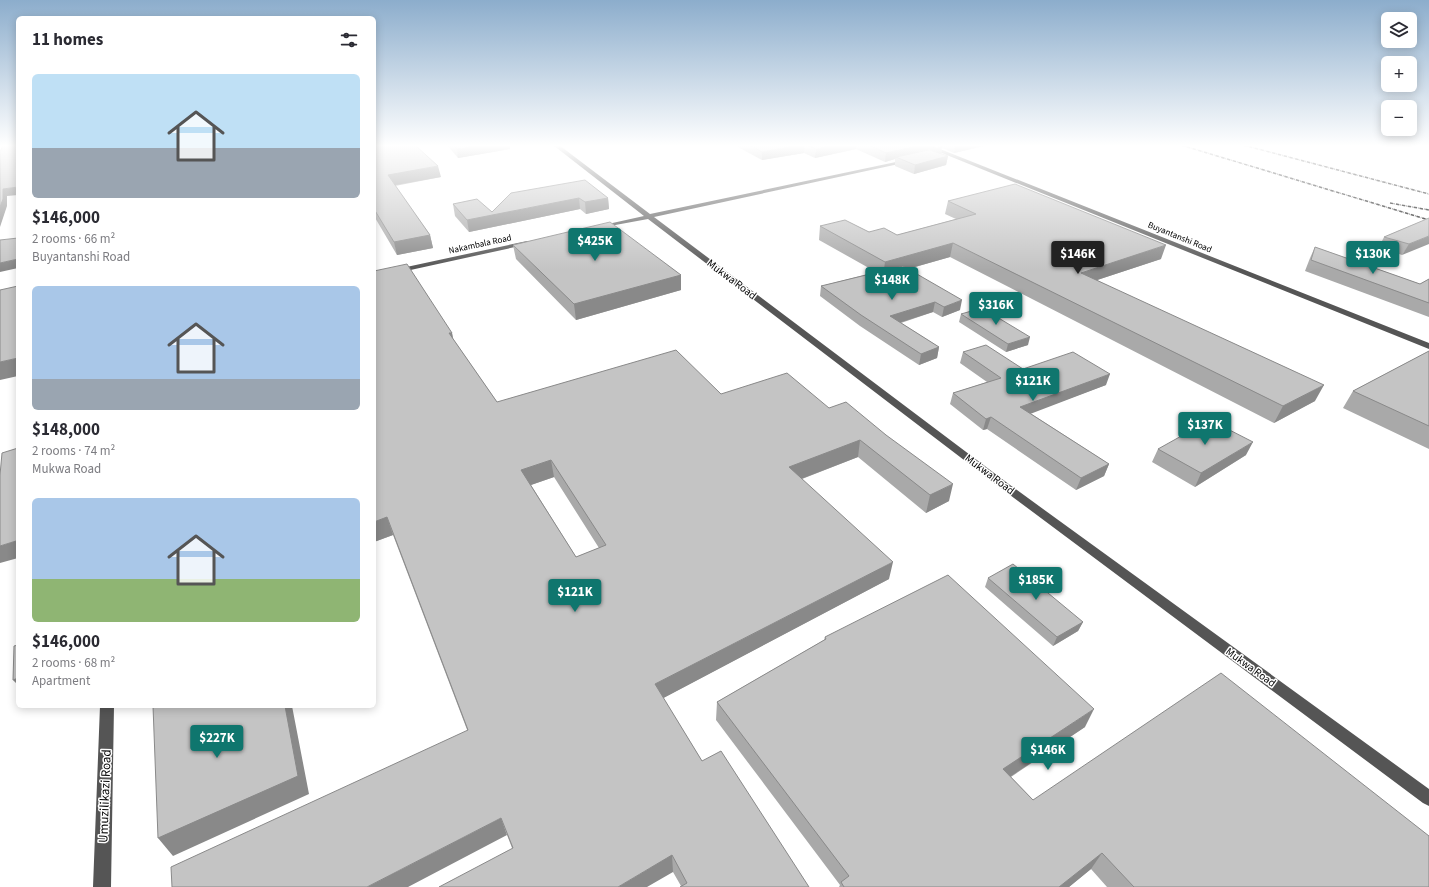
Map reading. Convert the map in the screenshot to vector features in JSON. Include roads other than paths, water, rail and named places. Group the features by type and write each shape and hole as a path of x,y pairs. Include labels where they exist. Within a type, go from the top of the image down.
{"street":[{"name":"Mukwa Road","path":"609,186 1006,487 1429,798"},
{"path":"596,228 784,186"},
{"name":"Buyantanshi Road","path":"1028,186 1429,346"},
{"name":"Nakambala Road","path":"376,276 534,241"},
{"name":"Umuzilikazi Road","path":"102,887 107,708"}],"railway":[{"path":"1318,186 1429,220"},
{"path":"1400,186 1429,194"},
{"path":"1390,203 1429,210"}]}
